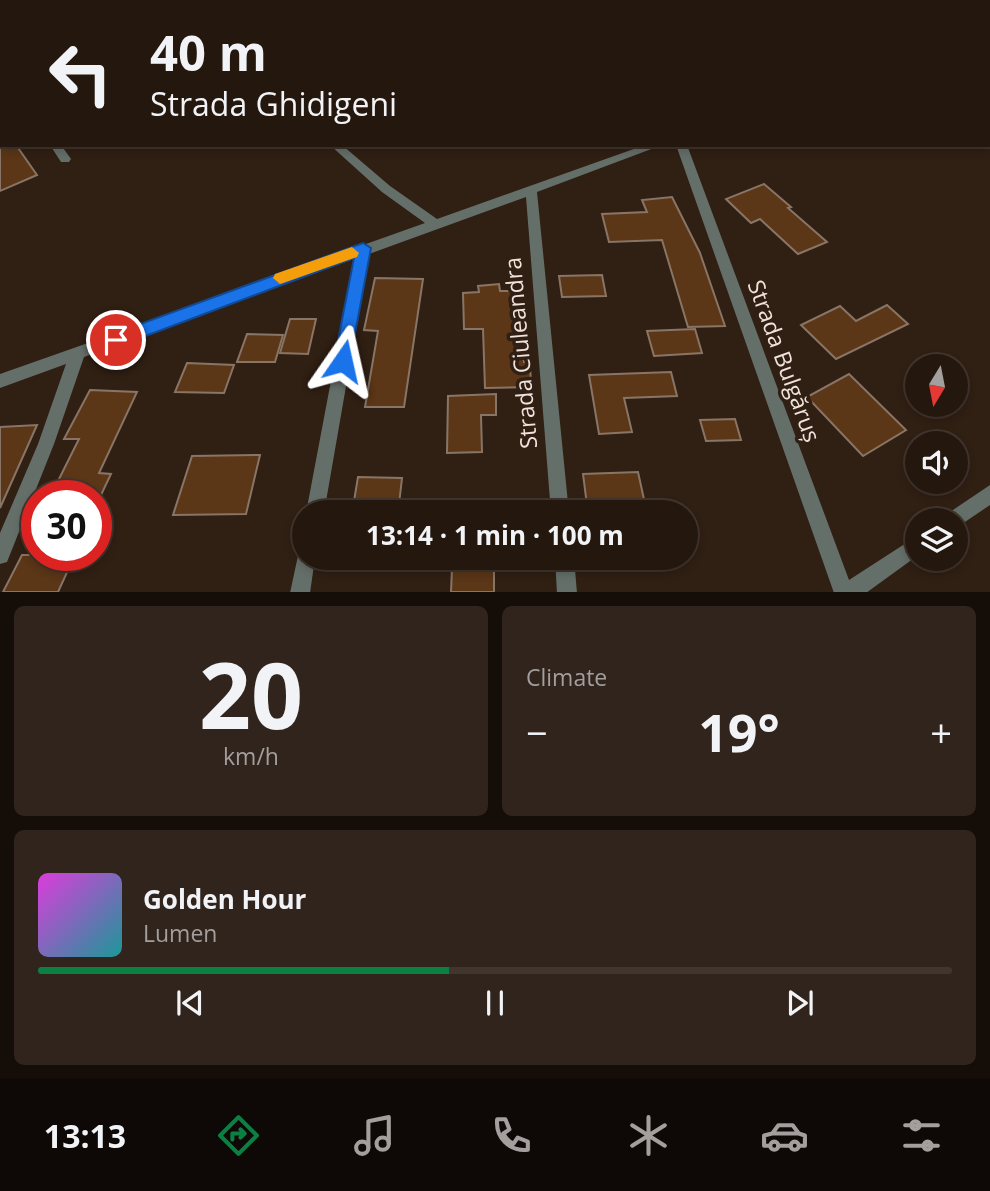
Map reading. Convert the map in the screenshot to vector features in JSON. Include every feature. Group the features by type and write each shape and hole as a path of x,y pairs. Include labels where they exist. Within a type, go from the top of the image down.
{"street":[{"path":"56,147 65,159"},
{"path":"337,147 386,189 435,224"},
{"path":"0,381 363,248 651,147"},
{"name":"Strada Bulgăruș","path":"682,147 846,592"},
{"name":"Strada Ciuleandra","path":"531,190 559,500"},
{"path":"317,500 363,248"},
{"path":"0,555 46,444 77,355"},
{"path":"968,509 990,494"},
{"path":"847,592 905,553"},
{"path":"300,592 304,570"},
{"path":"565,570 567,592"}],"building":[{"path":"0,147 17,147 37,175 0,191"},
{"path":"764,184 827,242 798,254 760,219 751,223 726,199"},
{"path":"672,197 700,253 725,326 688,327 662,240 609,242 602,214 647,212 642,200"},
{"path":"602,275 606,296 562,297 559,276"},
{"path":"375,278 423,279 404,407 365,407 378,331 364,330"},
{"path":"499,284 500,291 517,291 524,362 530,362 531,387 485,388 483,329 464,329 463,293 479,292 478,286"},
{"path":"887,305 908,324 836,359 801,325 840,306 856,321"},
{"path":"290,319 316,319 308,354 280,353"},
{"path":"695,329 702,353 654,356 647,331"},
{"path":"247,334 283,335 275,362 237,362"},
{"path":"187,363 234,365 224,393 175,392"},
{"path":"671,372 677,396 624,398 632,432 599,434 589,375"},
{"path":"849,374 906,430 863,456 807,397"},
{"path":"90,390 137,392 99,473 111,474 108,480 58,480 79,439 64,439"},
{"path":"496,394 496,415 481,415 482,452 447,453 448,396"},
{"path":"735,419 741,440 706,441 700,420"},
{"path":"37,425 0,508 0,427"},
{"path":"260,455 246,514 173,515 192,456"},
{"path":"638,472 644,500 586,500 583,474"},
{"path":"358,477 402,478 399,500 354,500"},
{"path":"21,557 21,571 68,571 58,592 3,592"},
{"path":"452,570 494,570 494,592 451,592"}],"slow traffic":[{"path":"280,278 352,253"}],"route":[{"path":"116,340 363,248 343,361"}]}
